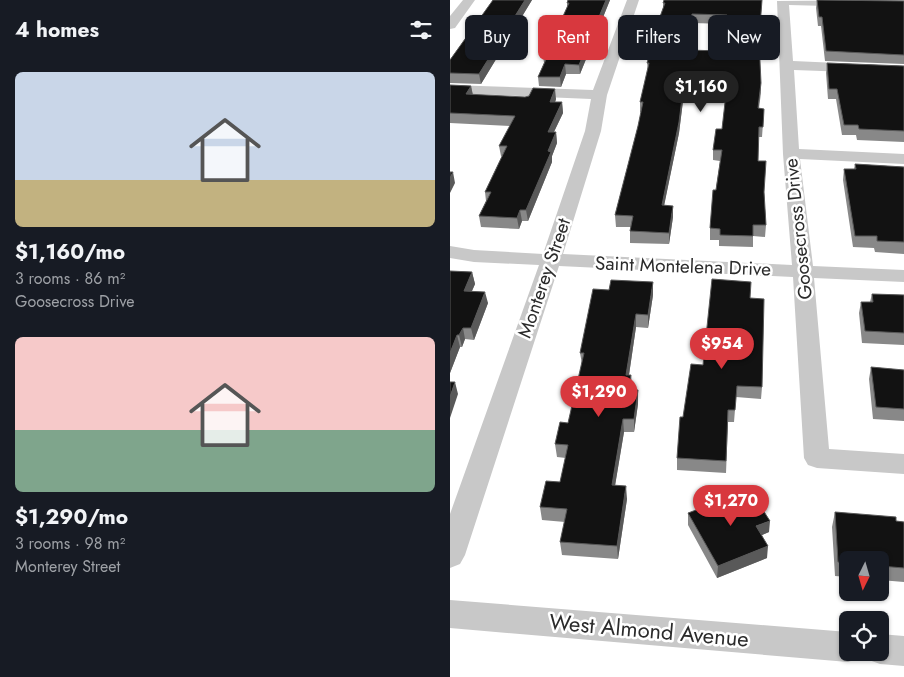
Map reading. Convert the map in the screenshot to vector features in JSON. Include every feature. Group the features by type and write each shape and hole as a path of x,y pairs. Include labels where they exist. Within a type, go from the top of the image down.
{"street":[{"path":"450,25 469,0"},
{"name":"Monterey Street","path":"450,555 551,260 593,131 599,95 633,0"},
{"path":"783,1 904,4"},
{"name":"Goosecross Drive","path":"783,1 791,154 803,270 817,458 904,464"},
{"path":"786,65 904,70"},
{"path":"450,89 599,95"},
{"path":"791,154 904,159"},
{"name":"Saint Montelena Drive","path":"450,252 474,256 904,276"},
{"name":"West Almond Avenue","path":"450,614 839,646"},
{"path":"889,650 904,651"}],"building":[{"path":"493,0 525,0 516,15 482,15"},
{"path":"568,0 606,0 600,15 564,15 569,3 567,3"},
{"path":"664,0 762,0 761,15 661,15 665,3 663,3"},
{"path":"817,0 904,1 904,55 826,51 822,17 819,17"},
{"path":"465,39 465,60 488,60 479,74 450,73 450,60"},
{"path":"698,50 708,51 708,60 760,60 761,83 758,108 764,109 763,127 759,127 758,161 766,161 764,192 766,225 753,225 753,236 720,235 720,229 710,228 713,190 716,190 722,150 713,150 716,129 722,129 727,85 684,83 679,122 662,205 673,206 669,233 630,231 633,216 615,215 638,126 643,102 640,102 649,63 647,63 648,60 698,60"},
{"path":"546,60 581,60 579,65 565,64 560,77 538,77"},
{"path":"827,63 904,66 904,131 859,129 858,125 844,125 837,89 829,89"},
{"path":"450,85 471,86 466,94 525,97 529,96 533,88 555,89 550,102 562,102 548,132 556,132 548,151 551,152 526,210 520,210 517,218 479,216 491,192 485,192 507,146 499,146 515,116 450,113"},
{"path":"855,164 904,167 904,242 877,241 877,236 855,236 844,169 856,169"},
{"path":"450,271 472,272 464,291 485,292 471,328 463,328 459,335 457,335 450,353"},
{"path":"712,279 751,282 750,298 764,299 762,387 737,386 735,410 728,410 726,461 677,458 680,417 683,417 691,364 703,365"},
{"path":"611,280 653,282 648,315 636,314 626,375 631,375 629,390 638,390 634,419 623,419 612,485 626,486 617,546 560,542 567,509 540,507 546,481 560,482 568,445 555,444 560,422 568,423 584,353 580,353 593,289 609,290"},
{"path":"872,294 904,295 904,333 865,331 861,302 873,302"},
{"path":"871,367 904,370 904,409 876,407"},
{"path":"450,382 455,382 450,397"},
{"path":"750,490 770,521 756,526 768,546 718,566 688,513"},
{"path":"835,512 896,517 896,521 904,522 904,568 889,567 889,551 839,551 838,562"}]}
